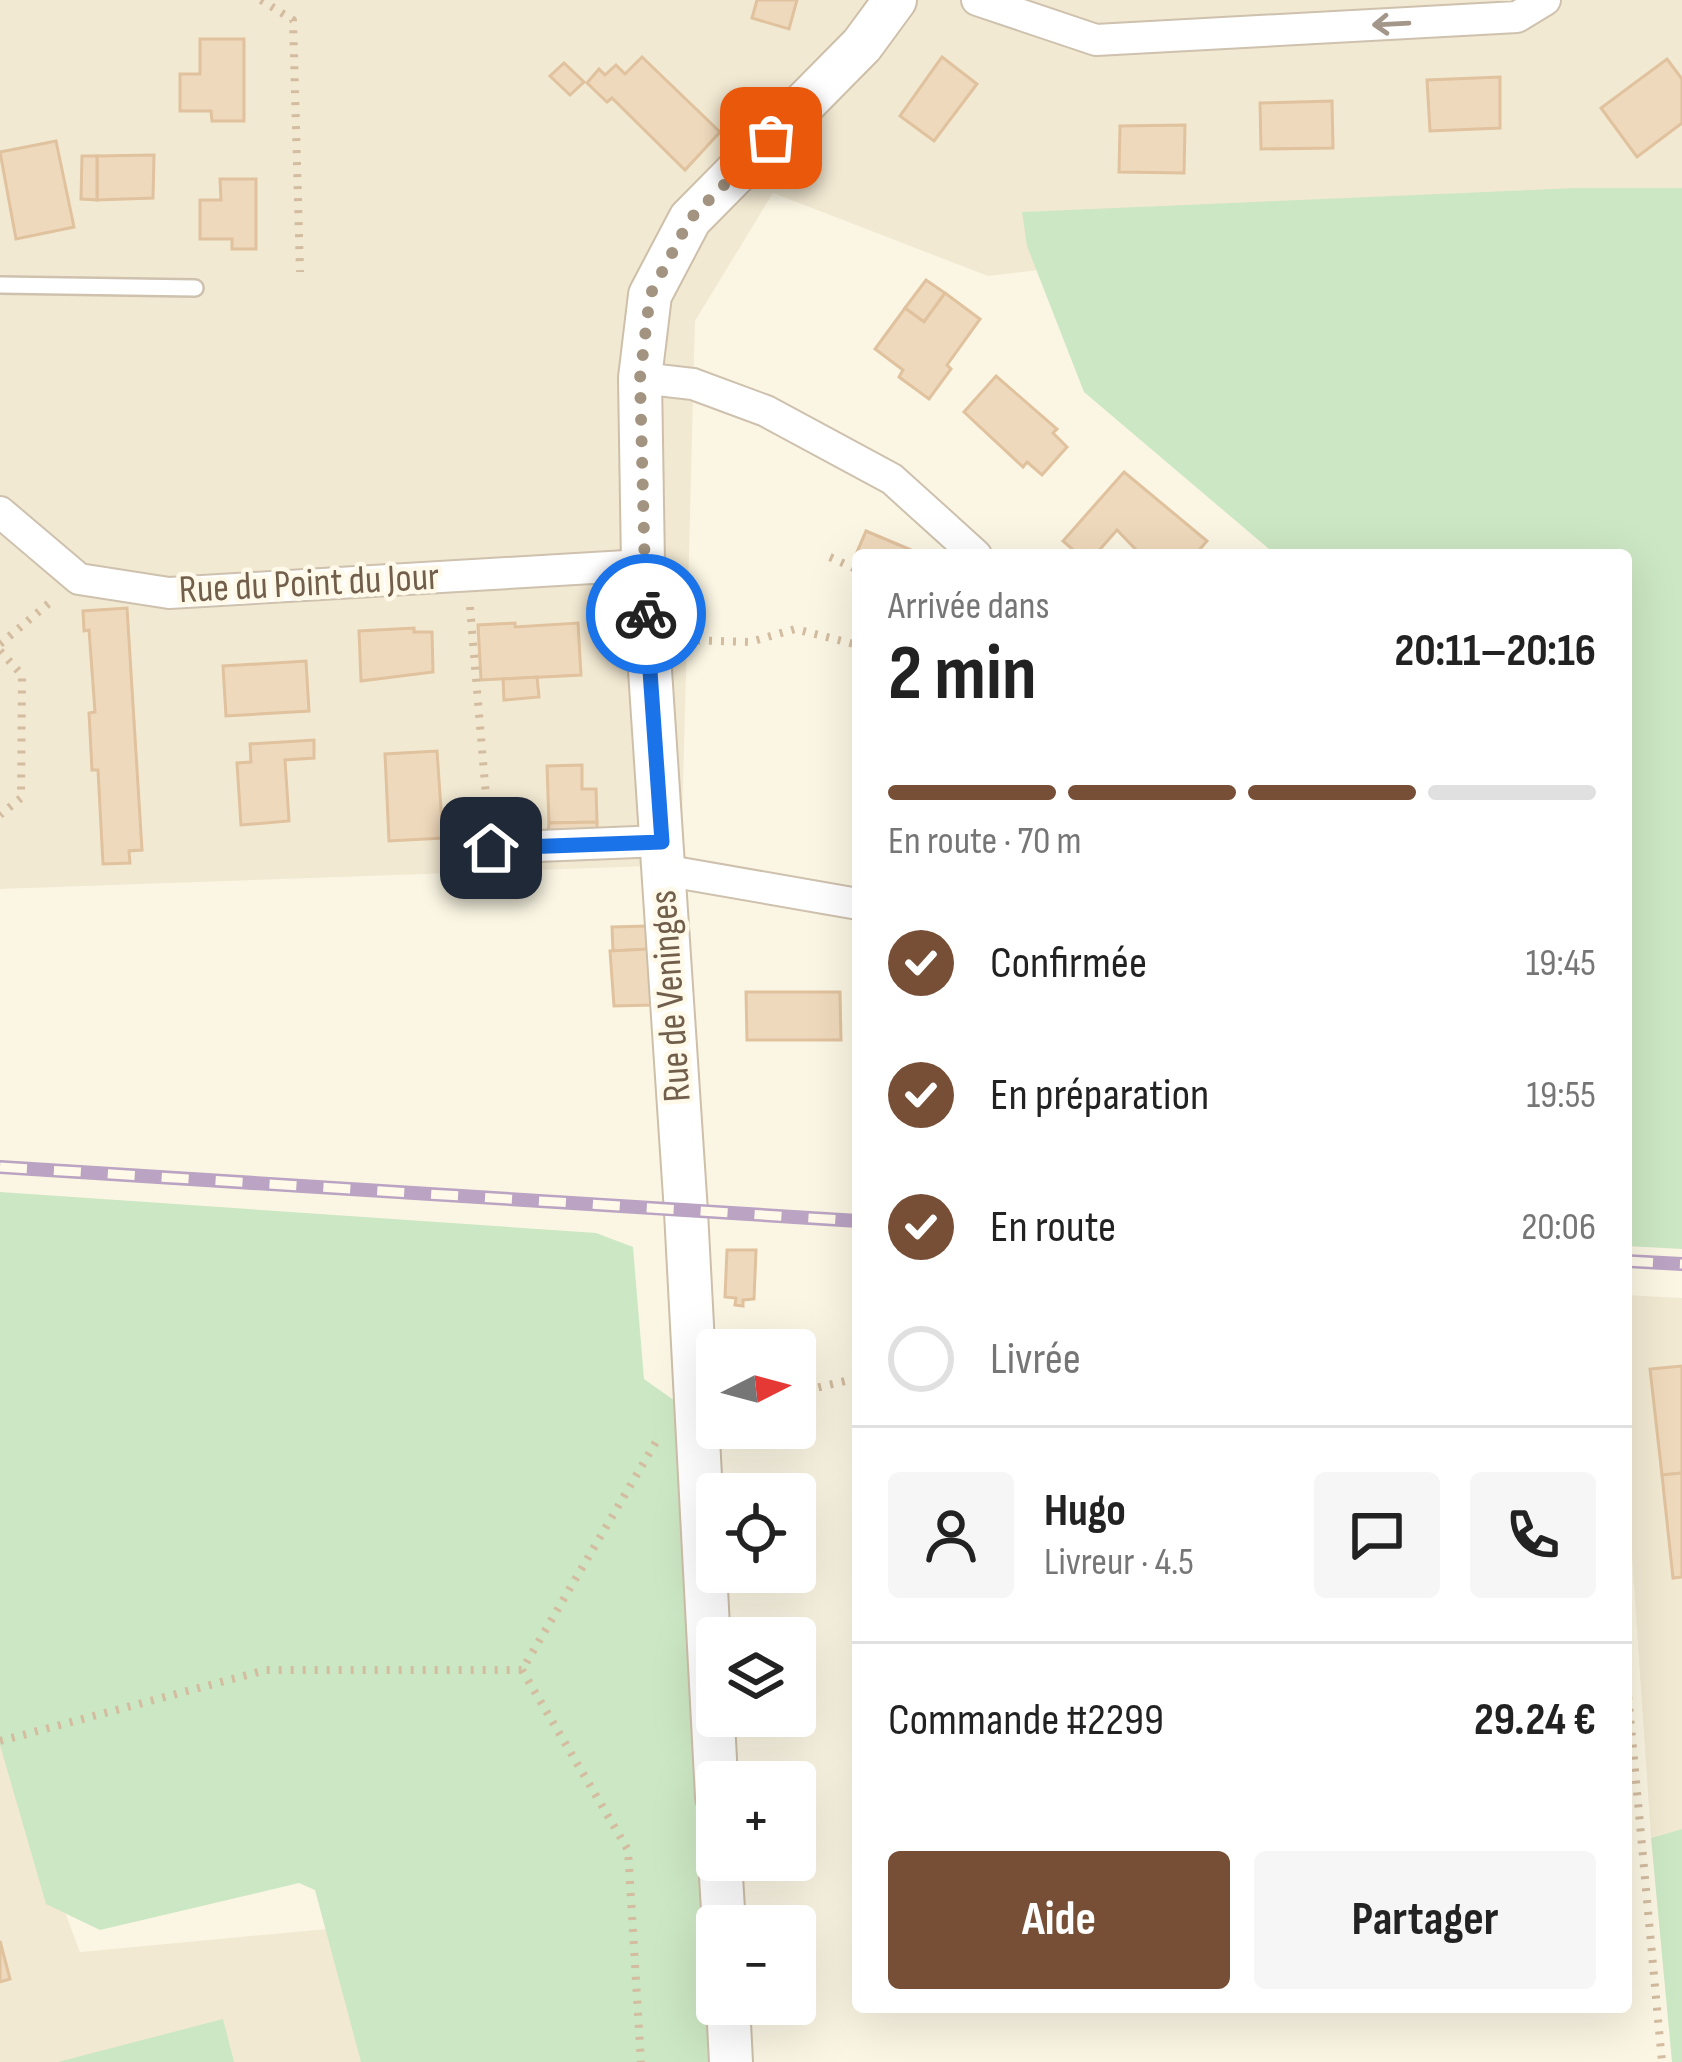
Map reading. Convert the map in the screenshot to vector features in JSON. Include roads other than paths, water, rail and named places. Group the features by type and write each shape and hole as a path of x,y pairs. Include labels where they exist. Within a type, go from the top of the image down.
{"street":[{"name":"Rue de Veninges","path":"715,1761 648,639 640,378 650,295 690,219 862,45 896,0"},
{"path":"977,0 1096,40 1517,17 1545,0"},
{"path":"640,378 693,384 766,411 892,479 969,549"},
{"name":"Rue du Point du Jour","path":"0,512 79,579 169,593 644,565"},
{"path":"491,848 662,856 852,903"},
{"path":"729,2025 731,2062"}],"lane":[{"path":"0,285 195,288"}],"railway":[{"path":"0,1167 852,1221"},
{"path":"1632,1261 1682,1264"}]}
